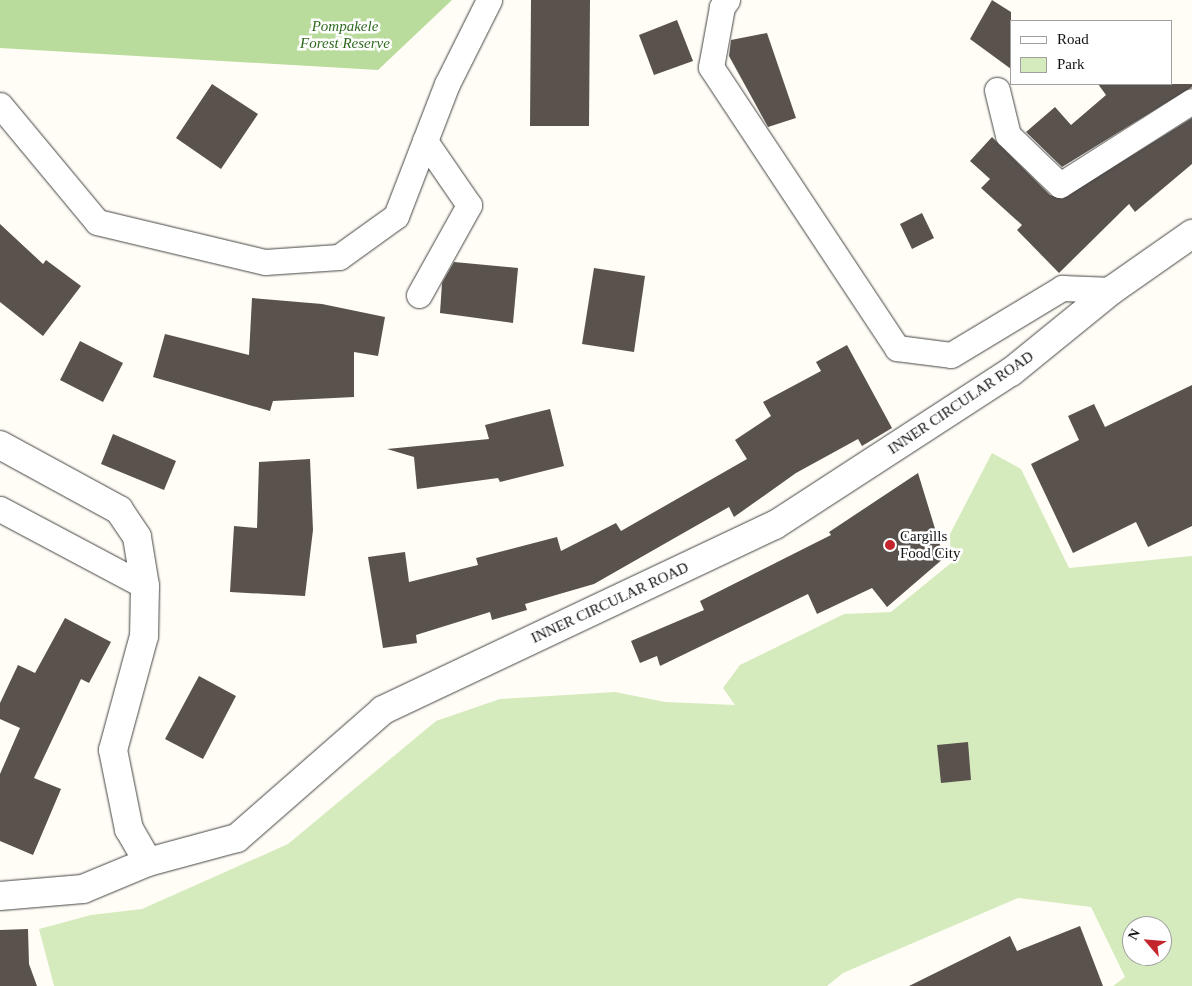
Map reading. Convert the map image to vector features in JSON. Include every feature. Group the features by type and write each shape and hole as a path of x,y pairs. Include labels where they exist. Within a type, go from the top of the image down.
{"street":[{"path":"0,104 98,222 265,262 339,257 396,216 447,84 489,0"},
{"path":"727,0 722,7 711,67 897,348 951,354 1062,288 1112,290"},
{"path":"997,90 1008,136 1060,185 1192,102"},
{"path":"420,295 469,205 425,141"},
{"name":"INNER CIRCULAR ROAD","path":"0,896 82,889 148,862 236,838 383,710 776,525 1011,372 1112,290 1192,234"},
{"path":"0,445 119,510 137,537 145,586 144,636 113,750 129,828 148,862"},
{"path":"0,509 145,586"}],"green space":[{"name":"Pompakele Forest Reserve","path":"0,0 452,0 378,70 0,48"},
{"path":"992,453 1021,469 1069,568 1192,556 1192,986 1113,986 1125,977 1091,907 1018,898 843,973 827,986 54,986 39,929 91,915 142,909 288,844 436,721 500,699 615,692 665,702 735,705 723,688 740,665 844,614 891,612 951,563 950,534"}],"building":[{"path":"531,0 590,0 589,126 530,126"},
{"path":"992,0 1011,12 1010,68 970,39"},
{"path":"677,20 693,61 654,75 639,35"},
{"path":"767,33 796,118 768,127 729,56 731,40"},
{"path":"212,84 258,114 221,169 176,138"},
{"path":"1192,84 1192,87 1062,167 1026,132 1055,107 1071,125 1106,95 1099,85"},
{"path":"1192,118 1192,164 1135,212 1129,204 1059,273 1017,230 1022,225 981,188 990,179 970,161 992,137 1050,195 1062,199"},
{"path":"922,213 934,238 912,249 900,224"},
{"path":"0,224 43,264 46,260 81,286 43,336 0,302"},
{"path":"454,262 518,268 513,323 440,313 442,283"},
{"path":"594,268 645,276 634,352 582,344"},
{"path":"252,298 322,304 385,317 378,356 354,352 354,397 273,401 270,411 153,377 165,334 249,355"},
{"path":"80,341 123,363 103,402 60,380"},
{"path":"847,345 892,428 862,446 858,439 796,473 734,517 729,507 594,584 525,604 527,610 492,620 490,612 416,635 417,643 383,648 368,557 405,552 409,582 478,565 476,558 557,537 561,551 616,523 621,531 747,459 735,440 771,416 763,402 821,371 816,362"},
{"path":"1192,385 1192,526 1148,547 1136,522 1073,553 1031,464 1079,440 1068,416 1094,404 1105,427"},
{"path":"550,409 564,466 500,482 498,478 417,489 414,457 387,449 489,439 485,425"},
{"path":"113,434 176,461 164,490 101,464"},
{"path":"310,459 313,530 305,596 230,592 234,526 257,528 259,462"},
{"path":"918,473 944,558 887,607 872,588 817,614 808,594 660,666 657,656 640,663 631,641 704,610 700,601 831,535 829,532"},
{"path":"65,618 111,642 89,683 81,679 34,778 61,789 33,855 0,841 0,774 20,728 0,719 0,703 18,665 35,673"},
{"path":"199,676 236,696 203,759 165,739"},
{"path":"968,742 971,780 941,783 937,745"},
{"path":"1080,926 1103,986 909,986 1010,936 1017,951"},
{"path":"28,929 29,964 37,986 0,986 0,930"}],"place":[{"name":"Cargills Food City","path":"890,545"}]}
